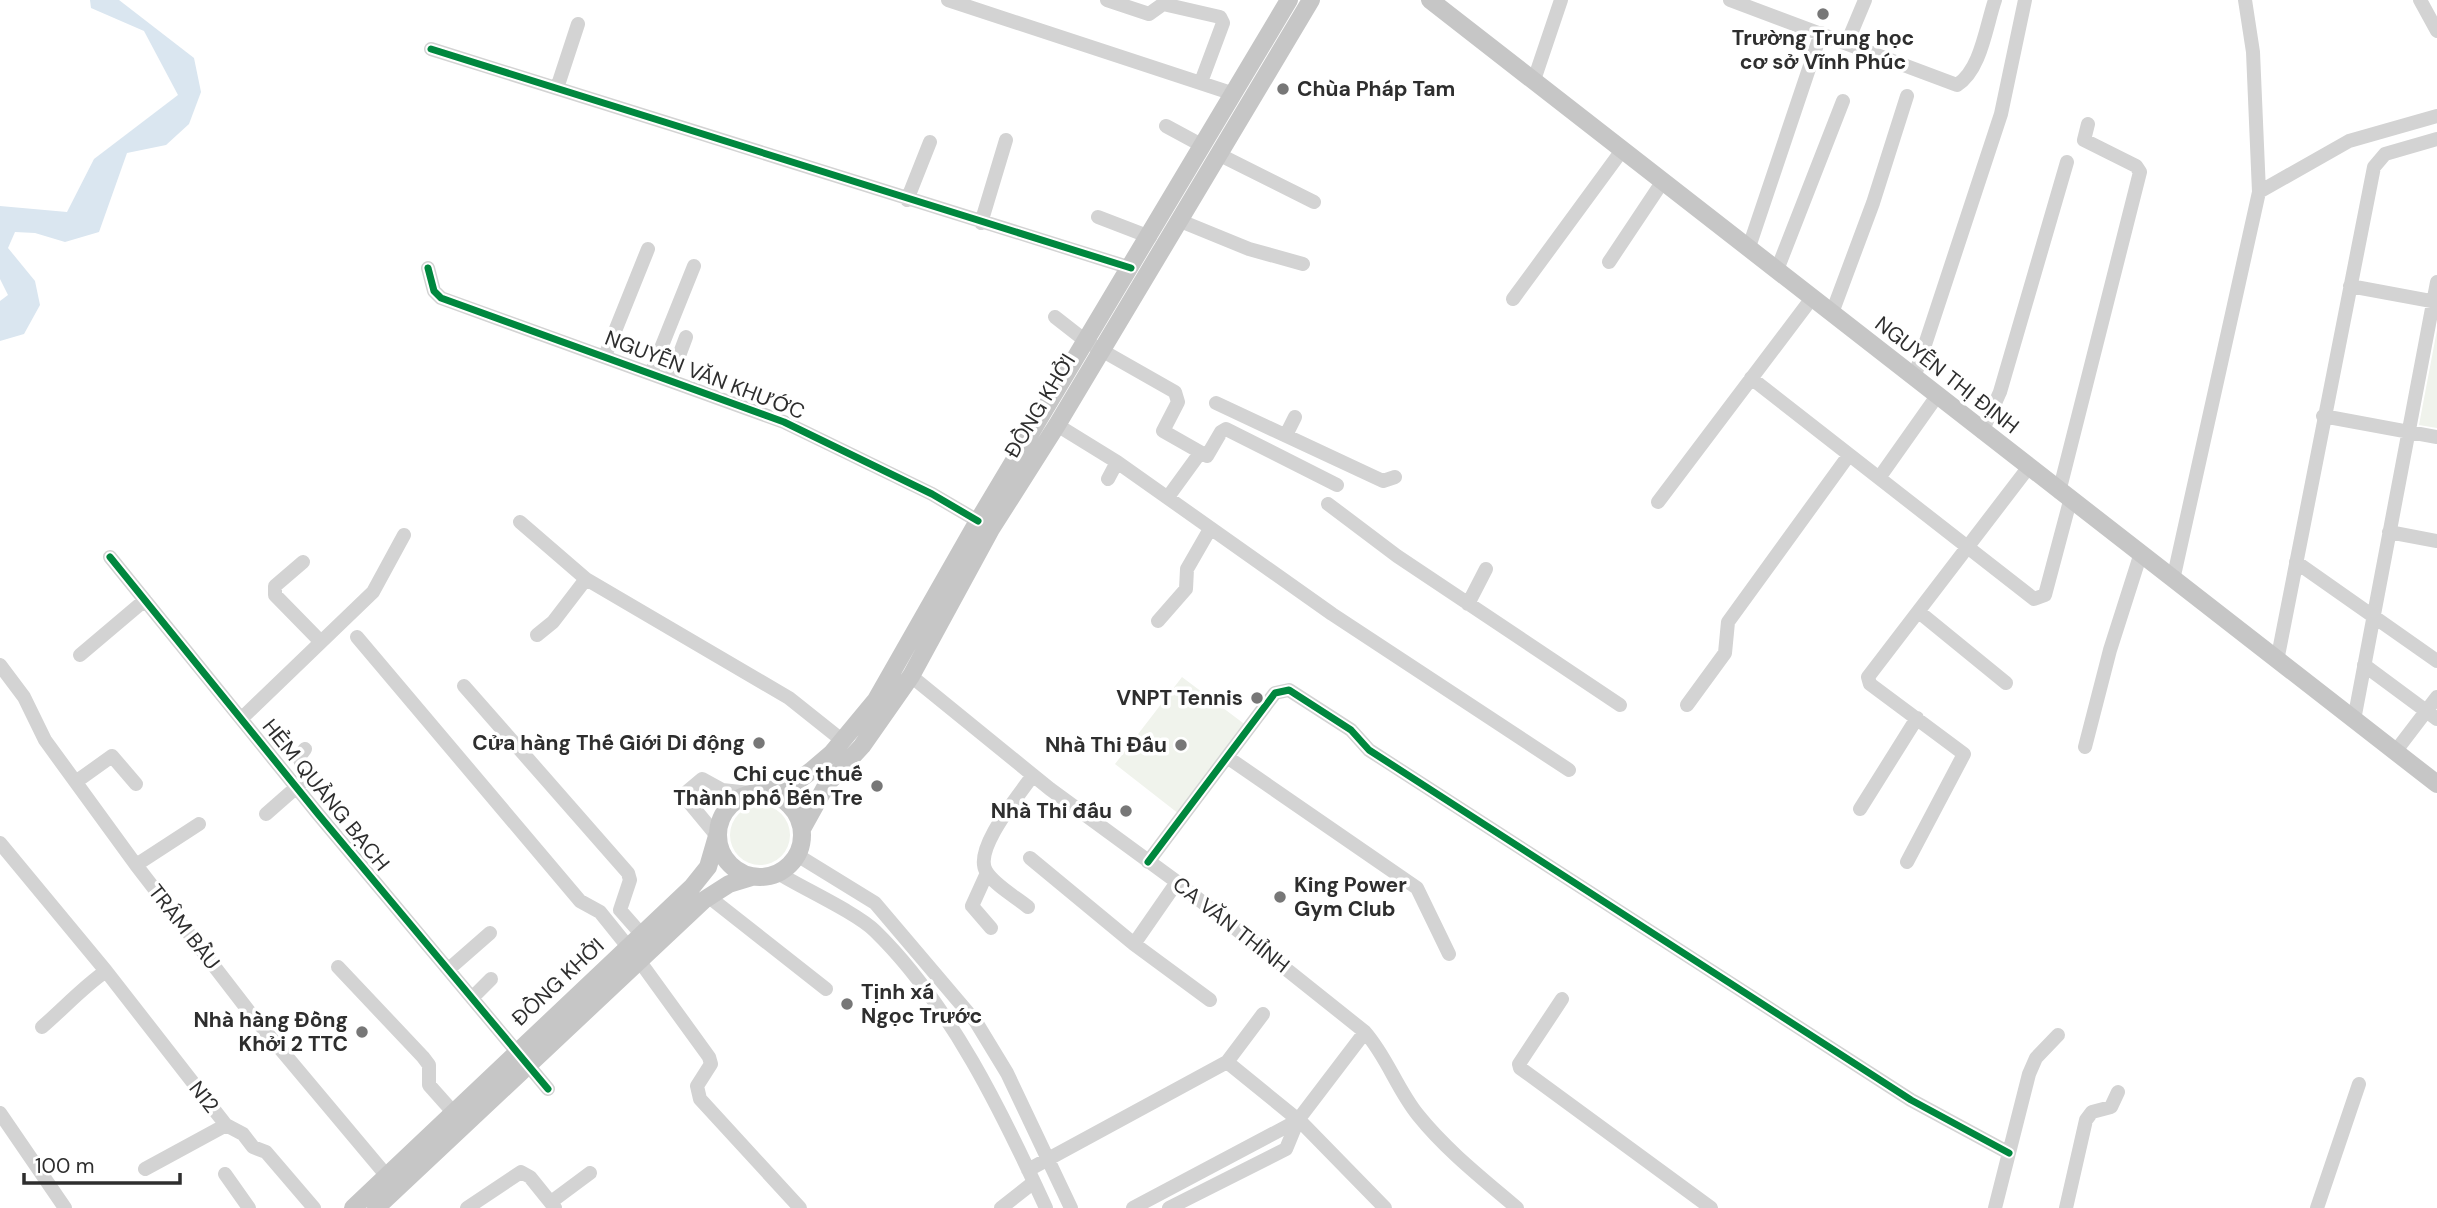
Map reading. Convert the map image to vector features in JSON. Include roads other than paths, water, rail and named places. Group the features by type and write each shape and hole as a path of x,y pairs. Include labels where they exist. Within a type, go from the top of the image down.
{"main road":[{"name":"ĐỒNG KHỞI","path":"757,793 795,783 843,741 897,667 978,521 1178,220 1234,94 1289,0"},
{"name":"ĐỒNG KHỞI","path":"802,829 827,784 869,737 911,676 991,529 1057,425 1131,268 1150,237 1311,0"},
{"name":"NGUYỄN THỊ ĐỊNH","path":"1430,0 2437,784"},
{"path":"757,793 778,796 790,805 802,829 797,855 778,873 752,877 728,863 718,836 719,822 726,809 757,793"},
{"name":"ĐỒNG KHỞI","path":"633,954 642,935 708,867 718,836"},
{"name":"ĐỒNG KHỞI","path":"376,1208 522,1057 633,954 729,884 752,877"},
{"name":"ĐỒNG KHỞI","path":"353,1208 453,1112 522,1057"}],"street":[{"path":"948,0 1234,94"},
{"path":"1107,0 1149,14 1163,4 1223,19 1201,82"},
{"path":"1534,80 1560,0"},
{"path":"1730,0 1957,85 1972,68 1995,0"},
{"path":"1847,43 1865,0"},
{"path":"1914,378 2001,114 2025,0"},
{"path":"2173,580 2259,192 2253,52 2245,0"},
{"path":"2420,0 2437,31"},
{"path":"557,88 578,24"},
{"path":"1749,247 1821,33"},
{"path":"431,49 1131,268"},
{"path":"1832,313 1873,203 1907,96"},
{"path":"1777,270 1843,101"},
{"path":"2259,192 2349,141 2437,116"},
{"path":"1751,379 2034,599 2045,595 2064,496 2140,172 2136,166 2084,140 2088,124"},
{"path":"1166,126 1314,202"},
{"path":"2277,662 2323,416 2374,167 2385,155 2437,139"},
{"path":"981,223 1006,141"},
{"path":"907,200 930,142"},
{"path":"1513,299 1623,149"},
{"path":"1982,432 2000,392 2067,162"},
{"path":"1609,262 1663,181"},
{"path":"1098,217 1150,237"},
{"path":"1178,220 1249,248 1303,264"},
{"path":"605,356 648,249"},
{"path":"651,373 694,266"},
{"name":"NGUYỄN VĂN KHƯỚC","path":"428,268 434,291 441,298 784,422 932,494 978,521"},
{"path":"2354,720 2437,282"},
{"path":"2350,286 2435,302"},
{"path":"1658,502 1812,298"},
{"path":"1055,317 1094,346 1175,392 1178,402 1163,431 1207,457 1221,432 1226,429 1337,485"},
{"path":"670,380 686,337"},
{"path":"1880,478 1937,396"},
{"path":"1216,403 1383,481 1395,477"},
{"path":"1286,435 1295,416"},
{"path":"2323,416 2437,437"},
{"path":"1057,425 1117,462 1306,596 1569,770"},
{"path":"1168,497 1200,453"},
{"path":"1687,705 1725,653 1728,622 1849,455"},
{"path":"1108,480 1117,462"},
{"path":"1907,862 1964,759 1960,748 1868,680 2028,468"},
{"path":"1328,503 1331,509 1468,604 1620,705"},
{"path":"520,522 586,579 789,698 843,741"},
{"path":"1158,621 1186,589 1187,569 1210,529"},
{"path":"2389,532 2437,541"},
{"path":"241,719 373,592 404,535"},
{"path":"2085,747 2110,650 2140,555"},
{"name":"HẺM QUẢNG BẠCH","path":"110,557 298,789 450,968 548,1089"},
{"path":"303,562 275,586 275,595 290,614 321,642"},
{"path":"2295,562 2437,661"},
{"path":"1468,604 1486,569"},
{"path":"537,635 553,622 586,579"},
{"path":"80,656 145,600"},
{"path":"1919,612 2006,682"},
{"path":"357,637 580,901 600,912 633,954 709,1057 711,1064 697,1086 700,1099 800,1208"},
{"name":"TRÂM BẦU","path":"0,665 24,697 45,740 136,865 251,1014 386,1175"},
{"path":"2364,665 2432,715"},
{"name":"CA VĂN THỈNH","path":"911,676 1033,775 1177,882 1365,1032 1379,1048 1417,1114 1453,1152 1517,1208"},
{"path":"464,686 628,873 630,880 620,910 642,935"},
{"path":"1148,862 1275,693 1282,689 1289,690 1351,730 1371,751 1911,1100 2009,1153"},
{"path":"2395,752 2432,715 2437,696"},
{"path":"1860,809 1917,718"},
{"path":"266,814 298,789 308,774 299,757 305,749"},
{"path":"77,781 112,756 136,783"},
{"path":"1227,757 1417,888 1449,954"},
{"path":"1028,907 987,873 983,860 987,844 1033,775"},
{"path":"718,836 683,796 702,779 722,790 757,793"},
{"path":"136,865 198,824"},
{"name":"N12","path":"0,843 106,971 226,1125 243,1134 253,1147 266,1152 314,1208"},
{"path":"797,855 875,903 944,981 976,1022 1001,1063 1071,1208"},
{"path":"1030,858 1134,944 1210,1000"},
{"path":"778,873 873,929 921,987 963,1046 1046,1208"},
{"path":"987,873 972,906 991,928"},
{"path":"1134,944 1177,882"},
{"path":"709,897 825,989"},
{"path":"450,968 490,933"},
{"path":"338,967 424,1057 429,1065 429,1085 453,1112"},
{"path":"41,1027 77,998 86,985 106,971"},
{"path":"472,998 491,979"},
{"path":"1562,999 1519,1064 1520,1068 1711,1208"},
{"path":"1001,1208 1049,1158 1227,1062 1263,1014"},
{"path":"1172,1188 1171,1207 1286,1149 1298,1120 1365,1032"},
{"path":"1995,1208 2029,1074 2035,1058 2058,1035"},
{"path":"1227,1062 1298,1120 1385,1208"},
{"path":"2317,1208 2359,1084"},
{"path":"2066,1208 2086,1120 2092,1112 2111,1107 2118,1092"},
{"path":"0,1113 65,1208"},
{"path":"1133,1208 1298,1120"},
{"path":"145,1169 226,1125"},
{"path":"467,1208 521,1172 530,1177 553,1205 590,1173"},
{"path":"225,1174 249,1208"}],"place":[{"name":"Trường Trung học cơ sở Vĩnh Phúc","path":"1823,14"},
{"name":"Chùa Pháp Tam","path":"1283,89"},
{"name":"VNPT Tennis","path":"1257,698"},
{"name":"Cửa hàng Thế Giới Di động","path":"759,743"},
{"name":"Nhà Thi Đấu","path":"1181,745"},
{"name":"Chi cục thuế Thành phố Bến Tre","path":"877,786"},
{"name":"Nhà Thi đấu","path":"1126,811"},
{"name":"King Power Gym Club","path":"1280,897"},
{"name":"Tịnh xá Ngọc Trước","path":"847,1004"},
{"name":"Nhà hàng Đồng Khởi 2 TTC","path":"362,1032"}]}
